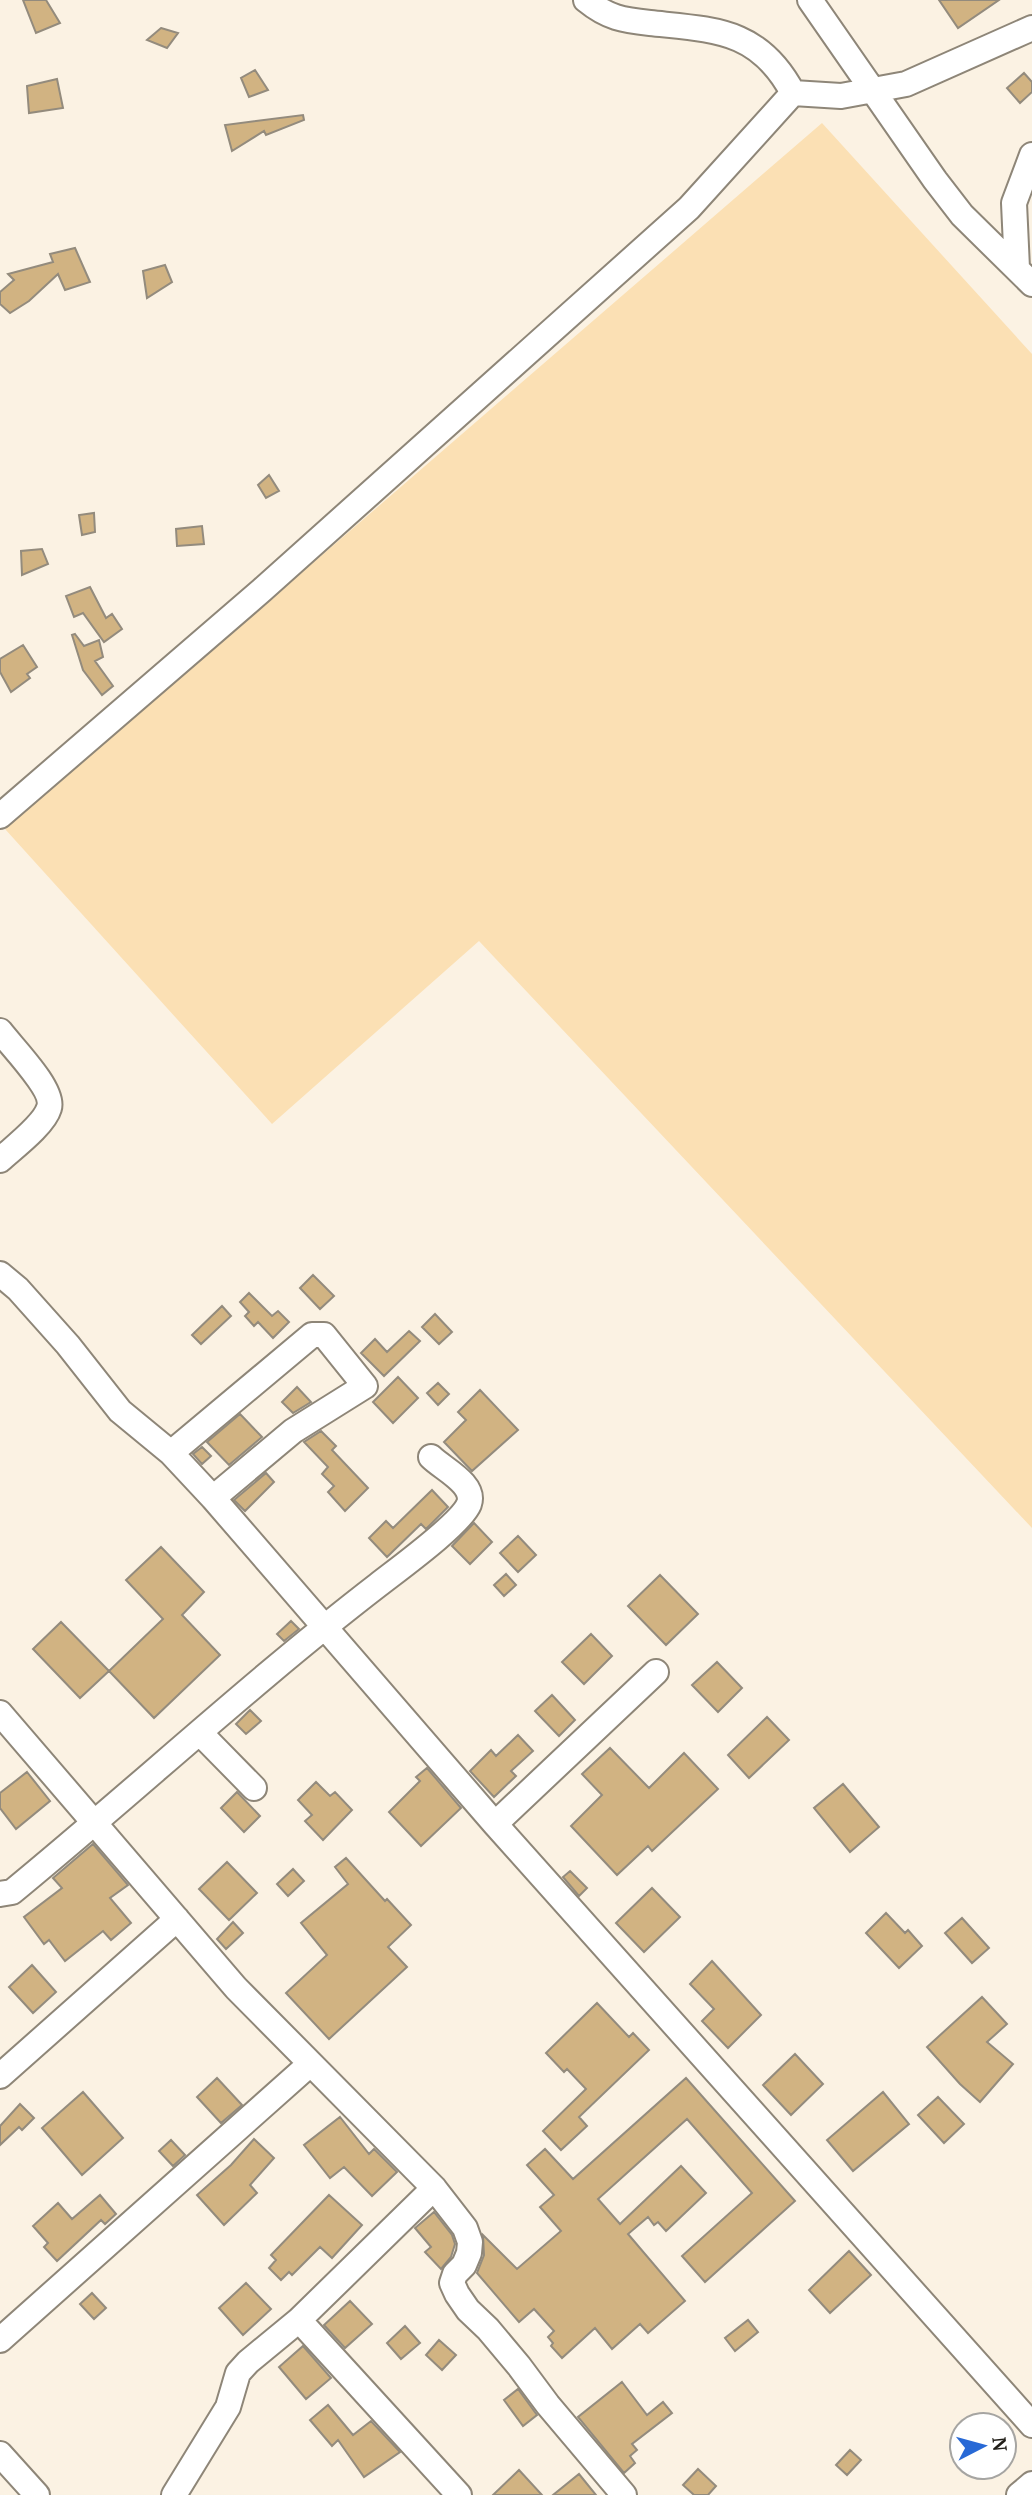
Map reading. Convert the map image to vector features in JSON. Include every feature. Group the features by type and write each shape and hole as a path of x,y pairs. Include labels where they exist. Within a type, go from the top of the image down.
{"street":[{"path":"586,0 615,19 733,35 752,45 770,61 785,78 793,93"},
{"path":"810,0 962,215 1024,276"},
{"path":"793,93 841,96 906,84 1032,28"},
{"path":"0,816 262,590 688,208 793,93"},
{"path":"1024,276 1013,213 1014,202 1027,183 1032,155"},
{"path":"0,1031 46,1089 51,1104 46,1116 0,1160"},
{"path":"0,1274 18,1289 68,1345 120,1410 171,1453 213,1498 495,1824 1032,2425"},
{"path":"171,1453 312,1335 324,1335 365,1386 293,1431 213,1498"},
{"path":"0,1894 12,1892 324,1626 422,1551 462,1515 470,1501 468,1489 431,1457"},
{"path":"495,1824 656,1672"},
{"path":"0,1713 236,1988 434,2188 465,2228 470,2242 464,2265 455,2274 452,2283 457,2294 624,2495"},
{"path":"200,1734 254,1787"},
{"path":"0,2076 177,1919"},
{"path":"0,2340 310,2064"},
{"path":"174,2495 228,2407 238,2373 299,2320 434,2188"},
{"path":"299,2320 459,2495"},
{"path":"0,2454 37,2495"},
{"path":"1019,2495 1032,2484"}],"shaded area":[{"path":"822,123 1032,354 1032,1528 479,941 272,1124 5,829"}],"building":[{"path":"23,0 46,0 60,23 36,33"},
{"path":"939,0 999,0 958,28"},
{"path":"161,28 178,33 167,48 147,40"},
{"path":"255,70 268,90 249,97 241,78"},
{"path":"1024,73 1032,82 1032,92 1020,103 1007,88"},
{"path":"57,79 63,108 29,113 27,86"},
{"path":"303,115 304,120 266,135 264,131 232,151 225,125"},
{"path":"75,248 90,282 65,290 58,274 29,301 10,313 0,304 0,292 14,280 8,274 53,262 50,254"},
{"path":"165,265 172,282 147,298 143,271"},
{"path":"269,475 279,491 266,498 258,485"},
{"path":"94,513 95,532 82,535 79,515"},
{"path":"202,526 204,544 177,546 176,529"},
{"path":"42,549 48,564 22,575 21,551"},
{"path":"90,587 106,618 112,614 122,629 104,642 83,613 74,617 66,596"},
{"path":"75,634 84,646 99,640 103,657 95,661 113,686 102,695 83,670 72,635"},
{"path":"23,645 37,667 27,674 30,678 11,692 0,672 0,659"},
{"path":"313,1275 334,1296 320,1309 300,1288"},
{"path":"249,1293 272,1316 278,1311 289,1322 273,1338 258,1322 254,1326 245,1316 249,1312 240,1302"},
{"path":"222,1306 231,1316 201,1344 192,1335"},
{"path":"435,1314 452,1332 439,1344 422,1327"},
{"path":"409,1331 420,1341 384,1376 361,1353 375,1339 387,1352"},
{"path":"398,1377 418,1398 393,1423 373,1402"},
{"path":"438,1383 449,1394 438,1405 427,1393"},
{"path":"297,1387 311,1402 293,1413 282,1402"},
{"path":"480,1390 518,1430 472,1471 444,1442 466,1420 458,1412"},
{"path":"240,1414 262,1437 229,1465 207,1442"},
{"path":"321,1431 336,1446 332,1450 368,1488 345,1511 328,1492 334,1486 322,1474 328,1467 304,1442"},
{"path":"202,1447 211,1456 202,1464 193,1454"},
{"path":"266,1473 274,1482 245,1511 234,1500"},
{"path":"432,1490 448,1507 426,1529 421,1524 387,1557 369,1538 386,1521 393,1528"},
{"path":"474,1523 492,1542 470,1564 452,1546"},
{"path":"518,1536 536,1555 518,1572 500,1553"},
{"path":"161,1547 204,1592 182,1615 220,1655 154,1718 109,1671 163,1619 126,1580"},
{"path":"506,1574 516,1585 504,1596 494,1585"},
{"path":"660,1575 698,1614 666,1645 628,1606"},
{"path":"291,1621 299,1629 284,1641 277,1634"},
{"path":"61,1622 109,1671 80,1698 33,1649"},
{"path":"591,1634 612,1656 584,1684 562,1662"},
{"path":"717,1662 742,1688 718,1712 692,1685"},
{"path":"552,1695 575,1720 559,1736 535,1711"},
{"path":"250,1710 261,1721 246,1734 236,1724"},
{"path":"767,1717 789,1740 749,1778 728,1755"},
{"path":"518,1735 533,1751 511,1771 516,1776 494,1797 470,1771 491,1750 496,1756"},
{"path":"610,1748 649,1788 684,1753 718,1789 652,1851 648,1846 617,1875 571,1826 602,1795 582,1774"},
{"path":"427,1768 461,1808 421,1846 389,1812 420,1781 416,1777"},
{"path":"27,1772 50,1801 16,1829 0,1808 0,1793"},
{"path":"316,1782 330,1796 335,1792 352,1810 323,1840 305,1821 312,1815 298,1800"},
{"path":"843,1784 879,1827 850,1852 814,1808"},
{"path":"237,1792 260,1816 244,1832 221,1808"},
{"path":"93,1844 128,1885 110,1898 131,1923 111,1940 103,1931 65,1961 49,1940 44,1944 24,1917 62,1888 53,1878"},
{"path":"346,1858 411,1925 388,1947 407,1967 329,2039 286,1993 327,1955 301,1923 348,1884 335,1867"},
{"path":"227,1862 257,1893 229,1920 199,1889"},
{"path":"293,1869 304,1881 288,1896 277,1884"},
{"path":"570,1871 587,1888 579,1896 563,1877"},
{"path":"652,1888 680,1917 644,1952 616,1923"},
{"path":"886,1913 905,1933 908,1930 922,1946 899,1968 866,1933"},
{"path":"962,1918 989,1948 972,1963 945,1933"},
{"path":"233,1922 243,1933 226,1949 217,1939"},
{"path":"712,1961 761,2015 728,2048 702,2021 714,2009 690,1984"},
{"path":"32,1965 56,1992 33,2013 9,1987"},
{"path":"982,1997 1007,2024 987,2042 1013,2064 980,2102 927,2047"},
{"path":"597,2003 629,2037 633,2033 649,2050 579,2117 587,2126 561,2150 543,2131 586,2089 567,2069 564,2072 546,2053"},
{"path":"795,2054 823,2084 791,2115 763,2085"},
{"path":"217,2078 242,2105 221,2123 197,2097"},
{"path":"686,2078 795,2201 705,2282 682,2256 752,2193 687,2119 598,2199 620,2224 681,2166 706,2193 666,2231 658,2222 654,2225 648,2217 628,2234 685,2301 648,2333 640,2324 612,2349 595,2328 562,2358 551,2346 553,2343 548,2337 554,2331 534,2309 519,2322 477,2273 484,2255 483,2235 517,2269 561,2231 540,2207 554,2195 527,2165 545,2149 573,2179"},
{"path":"83,2092 123,2138 82,2175 42,2128"},
{"path":"883,2092 909,2124 853,2171 827,2140"},
{"path":"938,2097 964,2124 944,2143 918,2115"},
{"path":"20,2104 34,2118 22,2130 19,2127 0,2145 0,2126"},
{"path":"340,2117 369,2154 374,2149 397,2172 372,2196 344,2167 330,2178 304,2145"},
{"path":"254,2139 274,2158 250,2185 257,2193 224,2225 197,2195 231,2165"},
{"path":"171,2140 185,2155 173,2166 159,2151"},
{"path":"100,2195 116,2214 105,2224 101,2220 57,2261 44,2247 48,2243 33,2226 58,2203 72,2219"},
{"path":"329,2195 362,2225 332,2258 320,2247 292,2275 289,2272 281,2280 269,2268 276,2260 271,2255"},
{"path":"434,2212 452,2235 455,2244 451,2257 441,2269 425,2252 431,2247 415,2228"},
{"path":"849,2251 871,2275 830,2313 809,2290"},
{"path":"246,2283 271,2309 243,2335 219,2308"},
{"path":"92,2293 106,2308 94,2319 80,2304"},
{"path":"350,2301 372,2324 345,2348 324,2325"},
{"path":"748,2320 758,2332 735,2351 725,2338"},
{"path":"405,2326 420,2343 401,2359 387,2343"},
{"path":"439,2340 456,2355 442,2370 426,2355"},
{"path":"303,2346 331,2378 306,2399 279,2367"},
{"path":"622,2382 647,2415 663,2402 672,2413 632,2444 637,2450 630,2456 635,2463 624,2473 578,2417"},
{"path":"518,2389 537,2415 523,2426 504,2400"},
{"path":"328,2405 353,2435 371,2421 400,2452 364,2477 338,2440 332,2446 310,2420"},
{"path":"850,2450 861,2460 847,2475 836,2465"},
{"path":"698,2469 716,2486 708,2495 694,2495 683,2485"},
{"path":"519,2470 542,2495 493,2495"},
{"path":"579,2474 596,2495 553,2495"}]}
